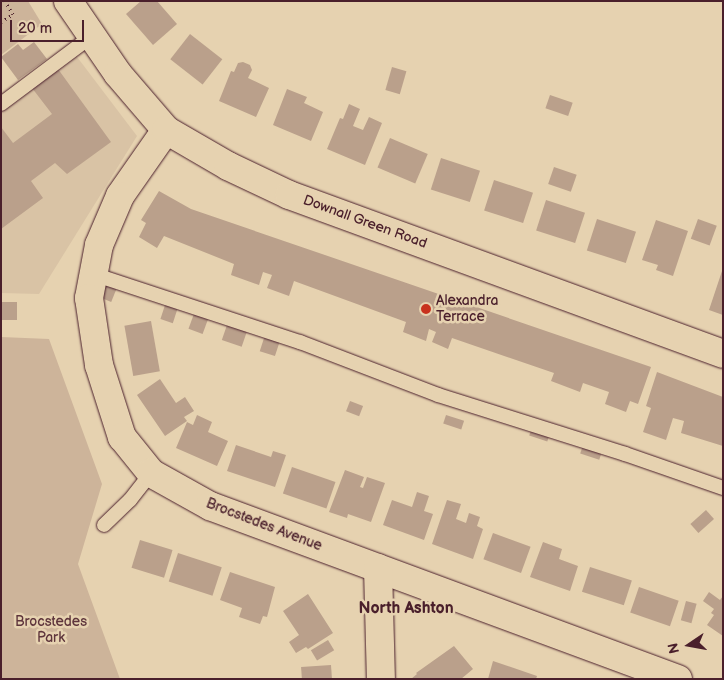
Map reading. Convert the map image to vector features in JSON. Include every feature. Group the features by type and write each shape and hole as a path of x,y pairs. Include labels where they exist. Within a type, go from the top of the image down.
{"street":[{"name":"Downall Green Road","path":"68,1 118,74 166,130 228,166 289,195 723,354"},
{"name":"Brocstedes Avenue","path":"166,130 120,196 99,245 89,298 99,365 122,437 151,473 210,506 678,679"},
{"path":"378,568 381,679"}],"lane":[{"path":"1,104 92,36"},
{"path":"93,274 300,342 438,395 626,454 723,488"},
{"path":"104,525 130,500 151,473"}],"path":[{"path":"1,22 13,14 5,1"}],"shaded area":[{"path":"68,45 137,136 39,294 1,293 1,95"}],"green space":[{"path":"1,1 28,1 42,24 1,55"},
{"name":"Brocstedes Park","path":"1,337 49,339 102,484 78,564 120,679 1,679"}],"building":[{"path":"141,1 157,1 177,24 153,45 126,14"},
{"path":"190,34 222,59 203,84 170,59"},
{"path":"34,42 47,59 18,80 1,57 18,44 23,50"},
{"path":"243,62 250,65 252,70 248,78 269,88 256,117 219,101 231,71 234,72 238,63"},
{"path":"392,67 406,71 400,94 385,90"},
{"path":"58,69 111,142 67,174 55,163 31,181 43,198 1,229 1,127 13,143 52,114 32,88"},
{"path":"287,89 307,97 304,103 323,112 311,141 273,125"},
{"path":"550,95 573,103 568,116 545,108"},
{"path":"349,104 360,109 353,126 363,130 369,117 382,123 365,165 327,149 340,118 343,119"},
{"path":"390,138 428,154 415,183 377,167"},
{"path":"441,158 480,171 470,202 431,189"},
{"path":"554,167 577,175 571,192 548,184"},
{"path":"494,180 533,193 523,223 484,210"},
{"name":"Alexandra Terrace","path":"159,191 191,209 651,367 638,404 630,401 626,412 605,404 609,392 583,383 580,392 551,381 554,373 452,338 448,349 432,342 436,332 429,329 426,341 403,332 406,322 294,281 289,296 267,288 272,275 263,272 259,285 231,275 234,264 164,236 157,248 139,237 146,223 141,220"},
{"path":"546,200 585,213 575,243 536,230"},
{"path":"597,219 636,232 626,263 587,250"},
{"path":"698,219 717,226 710,246 691,239"},
{"path":"656,220 688,231 673,276 656,270 658,265 642,260"},
{"path":"723,271 723,315 709,310"},
{"path":"107,283 117,287 111,302 101,298"},
{"path":"1,302 17,302 17,320 1,320"},
{"path":"166,302 178,306 173,323 160,319"},
{"path":"195,311 209,316 203,334 189,329"},
{"path":"151,321 160,371 133,376 124,326"},
{"path":"228,322 248,329 242,347 222,340"},
{"path":"265,335 280,340 275,356 260,351"},
{"path":"657,372 723,397 723,446 681,433 684,421 673,418 666,440 643,432 651,408 646,406"},
{"path":"160,379 176,403 185,397 194,411 184,417 187,421 165,436 137,395"},
{"path":"350,401 363,406 359,416 346,411"},
{"path":"197,415 212,422 208,432 228,441 217,466 176,448 187,422 193,425"},
{"path":"446,415 464,421 461,429 443,424"},
{"path":"532,427 550,433 547,441 529,436"},
{"path":"236,445 271,457 273,451 286,455 275,487 227,471"},
{"path":"583,445 602,451 599,460 580,454"},
{"path":"292,467 335,482 326,508 283,493"},
{"path":"345,470 364,477 360,487 363,488 367,477 385,483 371,522 348,514 347,518 329,512"},
{"path":"417,492 429,496 424,511 433,514 424,540 383,525 392,500 412,507"},
{"path":"447,500 461,504 456,519 466,523 469,513 480,517 477,526 483,529 473,559 432,544"},
{"path":"706,510 714,519 698,533 690,524"},
{"path":"493,533 531,547 521,573 483,559"},
{"path":"140,540 173,550 164,578 132,568"},
{"path":"543,542 562,549 559,559 578,566 570,591 530,577"},
{"path":"178,553 222,567 212,596 169,582"},
{"path":"590,567 632,581 624,605 582,592"},
{"path":"230,572 275,587 267,617 263,616 260,624 239,617 242,608 220,600"},
{"path":"639,587 679,601 670,626 630,613"},
{"path":"709,592 720,600 723,596 723,636 707,625 714,615 711,613 714,609 703,601"},
{"path":"308,594 333,633 308,649 306,647 296,653 289,642 299,635 283,611"},
{"path":"686,601 697,604 691,623 681,620"},
{"path":"328,640 334,650 317,661 311,650"},
{"path":"454,646 473,669 461,679 411,679 416,673"},
{"path":"493,661 537,676 536,679 488,679"},
{"path":"331,665 332,679 302,679 301,667"}],"place":[{"name":"Alexandra Terrace","path":"426,309"}],"district":[{"name":"North Ashton","path":"406,609"}]}
